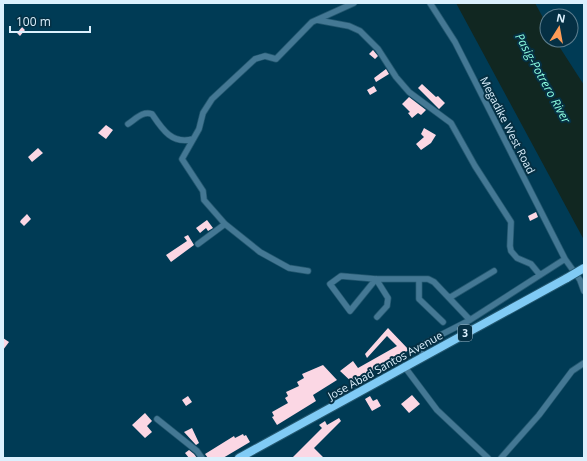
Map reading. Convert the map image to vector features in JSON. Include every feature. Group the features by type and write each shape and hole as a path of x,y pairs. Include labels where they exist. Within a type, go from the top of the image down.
{"highway":[{"name":"Jose Abad Santos Avenue","path":"238,458 584,268"}],"street":[{"path":"308,271 289,268 260,252 225,224 204,200 203,191 182,159 199,129 203,113 212,99 255,59 265,56 276,59 316,20 354,3"},
{"name":"Megadike West Road","path":"430,3 455,42 565,259 580,280 584,291"},
{"path":"316,20 349,26 360,31 378,49 396,77 408,92 451,123 475,166 511,222 511,251 517,258 531,264 540,275"},
{"path":"128,124 144,113 148,113 152,114 158,124 168,135 184,142 192,139"},
{"path":"198,244 225,224"},
{"path":"422,356 421,348 424,343 470,320 565,259"},
{"path":"449,298 494,272"},
{"path":"376,279 350,311 330,284 341,276 376,279 428,279 434,282 470,320"},
{"path":"376,279 388,298 388,301 377,317"},
{"path":"419,279 419,299 443,322"},
{"path":"501,458 539,415 572,371 584,363"},
{"path":"404,366 437,410 488,458"},
{"path":"157,419 196,451 202,458"}],"water":[{"name":"Pasig-Potrero River","path":"456,3 535,3 539,10 539,48 560,48 584,85 584,240"}],"building":[{"path":"22,27 25,30 20,36 17,33"},
{"path":"373,50 378,56 375,59 369,54"},
{"path":"386,69 389,74 376,82 374,78"},
{"path":"422,84 445,103 439,109 418,88"},
{"path":"374,86 377,91 370,95 367,90"},
{"path":"409,97 426,110 421,115 418,113 412,118 408,113 410,112 402,104"},
{"path":"106,125 113,130 106,139 98,133"},
{"path":"424,128 436,135 431,143 421,150 416,144 424,137 421,134"},
{"path":"38,148 43,153 32,162 28,157"},
{"path":"536,212 538,217 530,221 528,216"},
{"path":"27,214 31,219 24,226 20,222"},
{"path":"207,220 213,228 208,231 206,228 200,233 196,228"},
{"path":"188,235 194,245 171,262 166,255 187,241 184,237"},
{"path":"388,328 409,350 364,376 359,380 361,382 355,385 340,371 353,361 358,368 397,346 387,336 367,358 365,354"},
{"path":"3,338 9,342 3,350"},
{"path":"323,365 337,380 313,395 316,401 277,425 272,417 274,416 272,412 288,403 285,398 288,396 286,392 299,386 297,382 304,378 302,374"},
{"path":"412,395 420,404 409,413 401,404"},
{"path":"188,396 192,402 186,406 182,400"},
{"path":"370,396 373,401 377,399 381,406 372,411 365,399"},
{"path":"145,413 152,421 147,426 152,432 145,438 132,425"},
{"path":"339,418 341,421 314,448 324,458 292,458 322,428 319,425 325,421 327,425"},
{"path":"192,428 199,443 196,445 184,432"},
{"path":"243,434 244,436 246,435 250,442 223,458 208,458 205,454 234,436 235,438"},
{"path":"189,450 197,458 189,458 185,453"}]}
